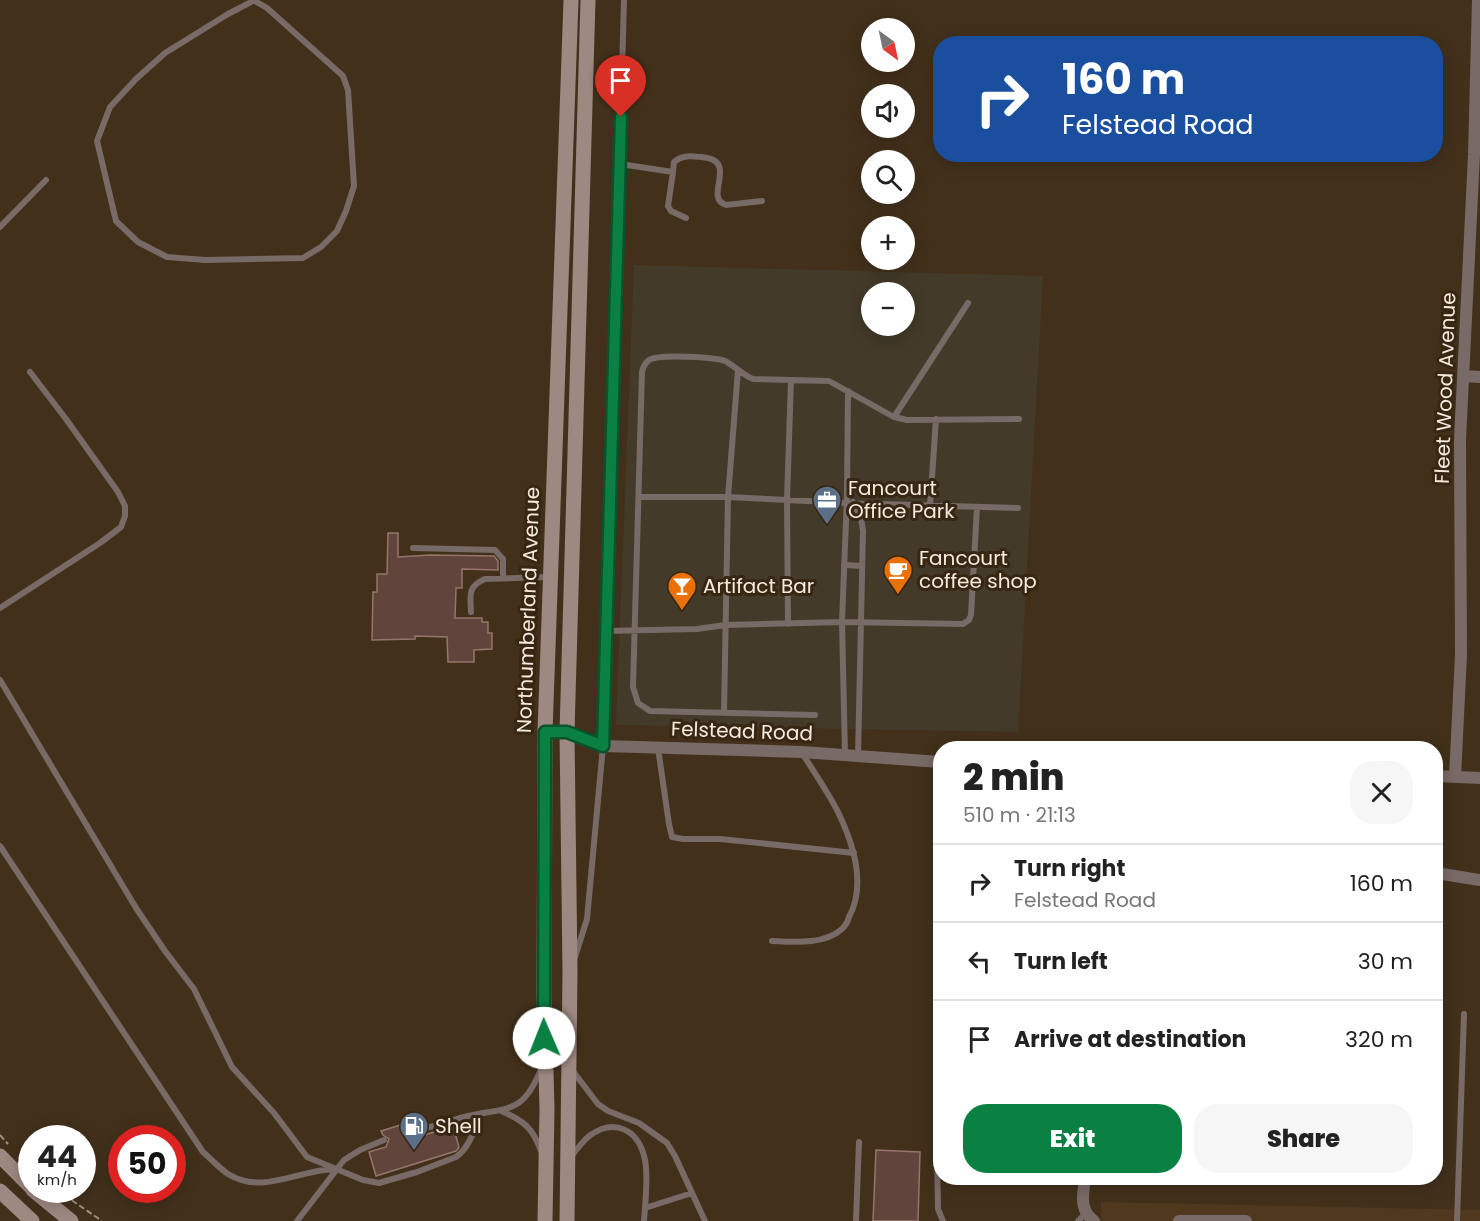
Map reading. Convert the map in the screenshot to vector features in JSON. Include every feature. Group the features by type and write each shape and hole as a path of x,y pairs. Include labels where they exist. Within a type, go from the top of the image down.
{"main road":[{"name":"Northumberland Avenue","path":"544,1221 547,1166 545,732 571,0"},
{"path":"567,1221 570,972 567,732 588,0"},
{"path":"0,1156 18,1175"},
{"path":"0,1191 32,1221"},
{"path":"49,1203 71,1221"}],"street":[{"name":"Fleet Wood Avenue","path":"1455,777 1461,655 1460,440 1474,166 1478,0"},
{"path":"1464,376 1480,377"},
{"name":"Felstead Road","path":"545,732 567,732 603,746 802,752 933,761"},
{"path":"1443,776 1480,778"},
{"path":"1443,874 1480,880"},
{"path":"1084,1185 1083,1206 1086,1219"},
{"path":"1179,1221 1246,1221"}],"lane":[{"path":"570,972 587,919 603,746 624,0"},
{"path":"255,1 267,8 343,76 348,90 354,186 346,211 337,231 321,247 303,258 205,260 167,257 138,242 116,221 97,141 110,106 136,79 165,54 195,33 255,1"},
{"path":"686,218 671,211 668,206 674,162 686,155 710,157 718,163 720,169 718,200 721,204 762,201"},
{"path":"620,164 673,172"},
{"path":"0,227 46,180"},
{"path":"894,417 968,303"},
{"path":"815,715 651,711 638,703 633,687 644,365 656,358 718,359 727,362 753,379 829,381 894,417 907,420 1019,419"},
{"path":"724,713 728,497 738,370"},
{"path":"0,608 100,543 121,527 125,516 124,506 118,492 66,418 30,372"},
{"path":"788,624 787,500 791,380"},
{"path":"848,391 847,495 850,504 861,518 863,531 858,756"},
{"path":"930,506 936,419"},
{"path":"639,497 728,497 850,504 1018,508"},
{"path":"845,755 842,622 844,565 850,504"},
{"path":"606,631 842,622 958,625 969,620 971,615 977,507"},
{"path":"413,548 495,550 503,559 503,578"},
{"path":"844,565 862,566"},
{"path":"471,612 470,593 477,582 485,579 550,577"},
{"path":"0,680 135,908 194,989 232,1067 274,1113 307,1156 314,1161 363,1180 379,1183 417,1172 462,1153 480,1114"},
{"path":"658,747 672,837 720,839 854,853"},
{"path":"772,941 816,941 843,928 857,897 854,853 838,812 802,752"},
{"path":"0,846 204,1152 227,1173 252,1184 317,1170 336,1169"},
{"path":"1457,1221 1464,1014"},
{"path":"410,1131 501,1111 515,1105 531,1091 545,1060"},
{"path":"570,1067 598,1104 639,1123 667,1143 705,1221"},
{"path":"501,1111 519,1118 528,1126 540,1146 547,1166"},
{"path":"568,1161 588,1137 598,1131 618,1127 629,1131 638,1141 645,1161 645,1221"},
{"path":"297,1221 344,1160 384,1140"},
{"path":"856,1221 859,1142"},
{"path":"938,1185 939,1209 943,1221"},
{"path":"645,1208 692,1193"}],"path":[{"path":"76,1203 102,1221"}],"shaded area":[{"name":"Fancourt Office Park","path":"634,265 1043,276 1018,732 616,725"},
{"path":"1101,1202 1480,1210 1480,1221 1101,1221"}],"building":[{"path":"388,533 398,533 398,557 494,556 498,561 498,570 462,569 462,588 456,588 455,618 482,618 482,622 488,622 488,633 492,633 492,649 474,650 474,662 448,662 447,637 415,636 415,639 372,640 373,592 377,592 377,574 387,574"},
{"name":"Shell","path":"407,1123 408,1126 404,1128 404,1132 412,1139 453,1126 459,1147 456,1151 376,1176 369,1152 386,1147 389,1139 381,1131"},
{"path":"876,1150 920,1152 918,1221 873,1221"}],"place":[{"name":"Fancourt Office Park","path":"827,526"},
{"name":"Fancourt coffee shop","path":"898,596"},
{"name":"Artifact Bar","path":"682,612"},
{"name":"Shell","path":"414,1152"}],"route":[{"path":"544,1038 545,732 567,732 603,746 621,117"}]}
